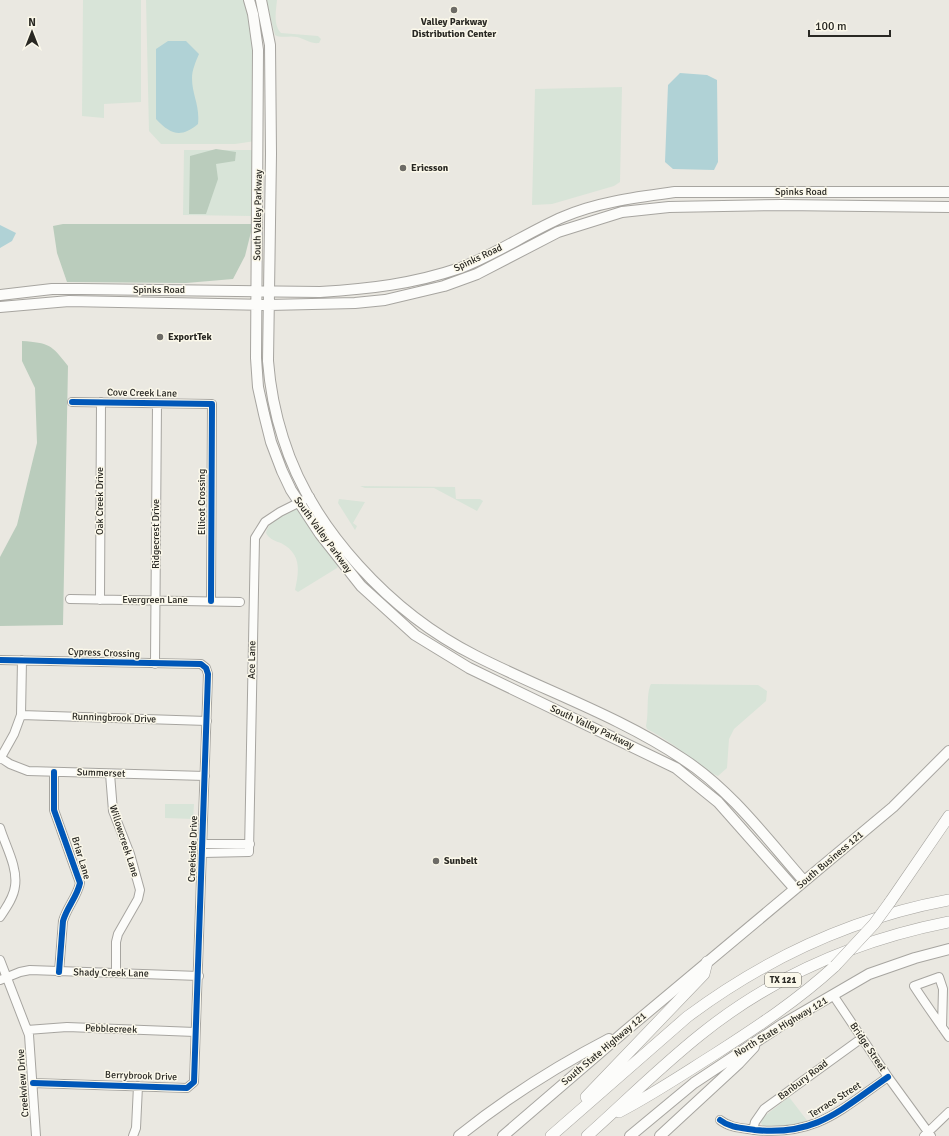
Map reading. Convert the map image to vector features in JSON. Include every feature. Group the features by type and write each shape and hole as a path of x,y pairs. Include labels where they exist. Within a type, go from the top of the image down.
{"highway":[{"path":"607,1118 651,1095 763,1023 810,989 835,966 874,924 949,816"},
{"name":"TX 121","path":"551,1135 687,1017 711,999 760,967 814,940 844,928 871,919 949,900"},
{"name":"TX 121","path":"587,1136 701,1034 758,994 838,953 893,934 949,922"},
{"path":"551,1135 557,1124 588,1095 704,974 707,962"}],"main road":[{"name":"South Valley Parkway","path":"249,0 258,45 259,147 256,360 258,387 264,414 282,471 299,502 338,559 361,586 415,635 469,668 676,768 718,802 795,889"},
{"name":"South Valley Parkway","path":"261,0 270,45 268,361 273,399 283,439 310,497 329,529 362,570 404,609 440,637 476,656 637,731 684,759 709,778 731,798 804,881"},
{"path":"258,45 270,45"},
{"path":"259,147 270,147"},
{"name":"Spinks Road","path":"0,295 52,290 108,289 320,292 394,286 461,267 565,216 619,202 675,192 949,192"},
{"path":"619,202 622,212"},
{"name":"Spinks Road","path":"0,307 39,302 268,305 355,304 417,293 477,274 558,232 622,212 669,207 698,206 949,207"},
{"path":"514,240 520,252"},
{"path":"107,302 108,289"},
{"path":"396,619 404,609"},
{"path":"630,745 637,731"},
{"name":"South Business 121","path":"707,962 893,806 949,751"},
{"name":"North State Highway 121","path":"630,1136 694,1083 763,1037 869,974 915,958 949,949"},
{"name":"South State Highway 121","path":"503,1136 707,962"},
{"path":"458,1136 489,1112 586,1051 624,1032"},
{"path":"660,1136 739,1063 763,1037"}],"street":[{"name":"Cove Creek Lane","path":"72,402 212,404"},
{"name":"Oak Creek Drive","path":"100,600 101,402"},
{"name":"Ridgecrest Drive","path":"155,664 157,403"},
{"name":"Ellicot Crossing","path":"211,601 212,404"},
{"name":"Ace Lane","path":"250,848 255,538 265,522 280,512 310,497"},
{"name":"Evergreen Lane","path":"70,599 240,602"},
{"name":"Cypress Crossing","path":"0,660 201,664 206,668"},
{"path":"0,759 14,734 20,715 22,660"},
{"name":"Creekside Drive","path":"195,1032 199,976 203,844 208,674 206,668"},
{"name":"Runningbrook Drive","path":"20,715 206,721"},
{"name":"Summerset","path":"0,759 28,772 205,776"},
{"name":"Briar Lane","path":"54,772 54,810 80,883 77,893 65,913 61,929 59,972"},
{"name":"Willowcreek Lane","path":"110,774 112,811 130,854 140,890 136,903 118,934 116,942 116,973"},
{"path":"0,828 14,869 15,886 11,899 0,917"},
{"name":"Creekside Drive","path":"203,844 250,848"},
{"name":"Creekside Drive","path":"202,853 250,848"},
{"name":"Creekview Drive","path":"0,960 4,979 29,1035 34,1082 36,1136"},
{"name":"Shady Creek Lane","path":"4,979 20,972 30,970 199,976"},
{"path":"942,1027 943,989 939,977 914,986 942,1027 949,1037"},
{"name":"Bridge Street","path":"834,995 927,1135"},
{"name":"Pebblecreek","path":"27,1030 67,1027 195,1032"},
{"name":"Berrybrook Drive","path":"34,1082 190,1087 194,1082 195,1032"},
{"name":"Banbury Road","path":"753,1130 755,1122 764,1109 862,1038"},
{"name":"Terrace Street","path":"720,1120 726,1125 787,1134 826,1120 888,1077"},
{"path":"133,1136 136,1128 138,1086"},
{"path":"927,1135 949,1112"}],"shaded area":[{"path":"83,0 141,0 141,102 104,104 104,118 82,116"},
{"path":"146,0 246,0 255,58 255,141 235,144 161,144 149,131"},
{"path":"266,0 277,0 276,22 278,30 281,33 318,36 321,39 319,43 297,37 280,37 275,35"},
{"path":"622,87 620,182 614,186 552,204 532,205 535,89"},
{"path":"184,150 256,150 254,213 251,216 183,215"},
{"path":"360,486 455,487 456,499 480,499 483,501 477,511 434,488 365,488"},
{"path":"339,499 365,502 353,523 357,526 355,530 338,503"},
{"path":"294,509 299,509 339,565 337,568 298,592 295,590 298,570 296,558 293,552 288,547 274,541 266,533 273,521 281,515"},
{"path":"651,684 758,685 767,691 766,701 734,729 729,739 727,768 718,776 713,774 681,750 647,729 648,698"},
{"path":"165,804 194,804 193,819 165,818"},
{"path":"789,1097 809,1123 799,1127 764,1128 761,1123 762,1118"}],"green space":[{"path":"216,149 236,152 235,161 216,164 218,179 206,214 189,214 190,156"},
{"path":"63,224 253,224 245,256 233,279 186,283 67,282 57,253 53,226"},
{"path":"22,341 49,346 68,366 63,625 0,626 0,557 17,525 37,443 35,388 22,361"}],"water":[{"path":"168,41 186,41 199,54 193,69 192,78 198,111 198,124 181,133 171,131 156,119 156,49"},
{"path":"680,73 707,75 717,80 718,162 714,170 673,169 665,162 668,85"},
{"path":"0,225 16,233 12,241 0,248"}],"cycle path":[{"path":"72,402 212,404 211,601"},
{"path":"0,660 201,664 206,668 208,674 194,1082 187,1088 33,1083"},
{"path":"54,772 54,810 80,883 77,893 63,921 59,972"},
{"path":"720,1120 732,1126 755,1130 777,1131 812,1125 841,1110 888,1077"}],"place":[{"name":"Valley Parkway Distribution Center","path":"454,10"},
{"name":"Ericsson","path":"403,168"},
{"name":"ExportTek","path":"160,337"},
{"name":"Sunbelt","path":"436,861"}]}
